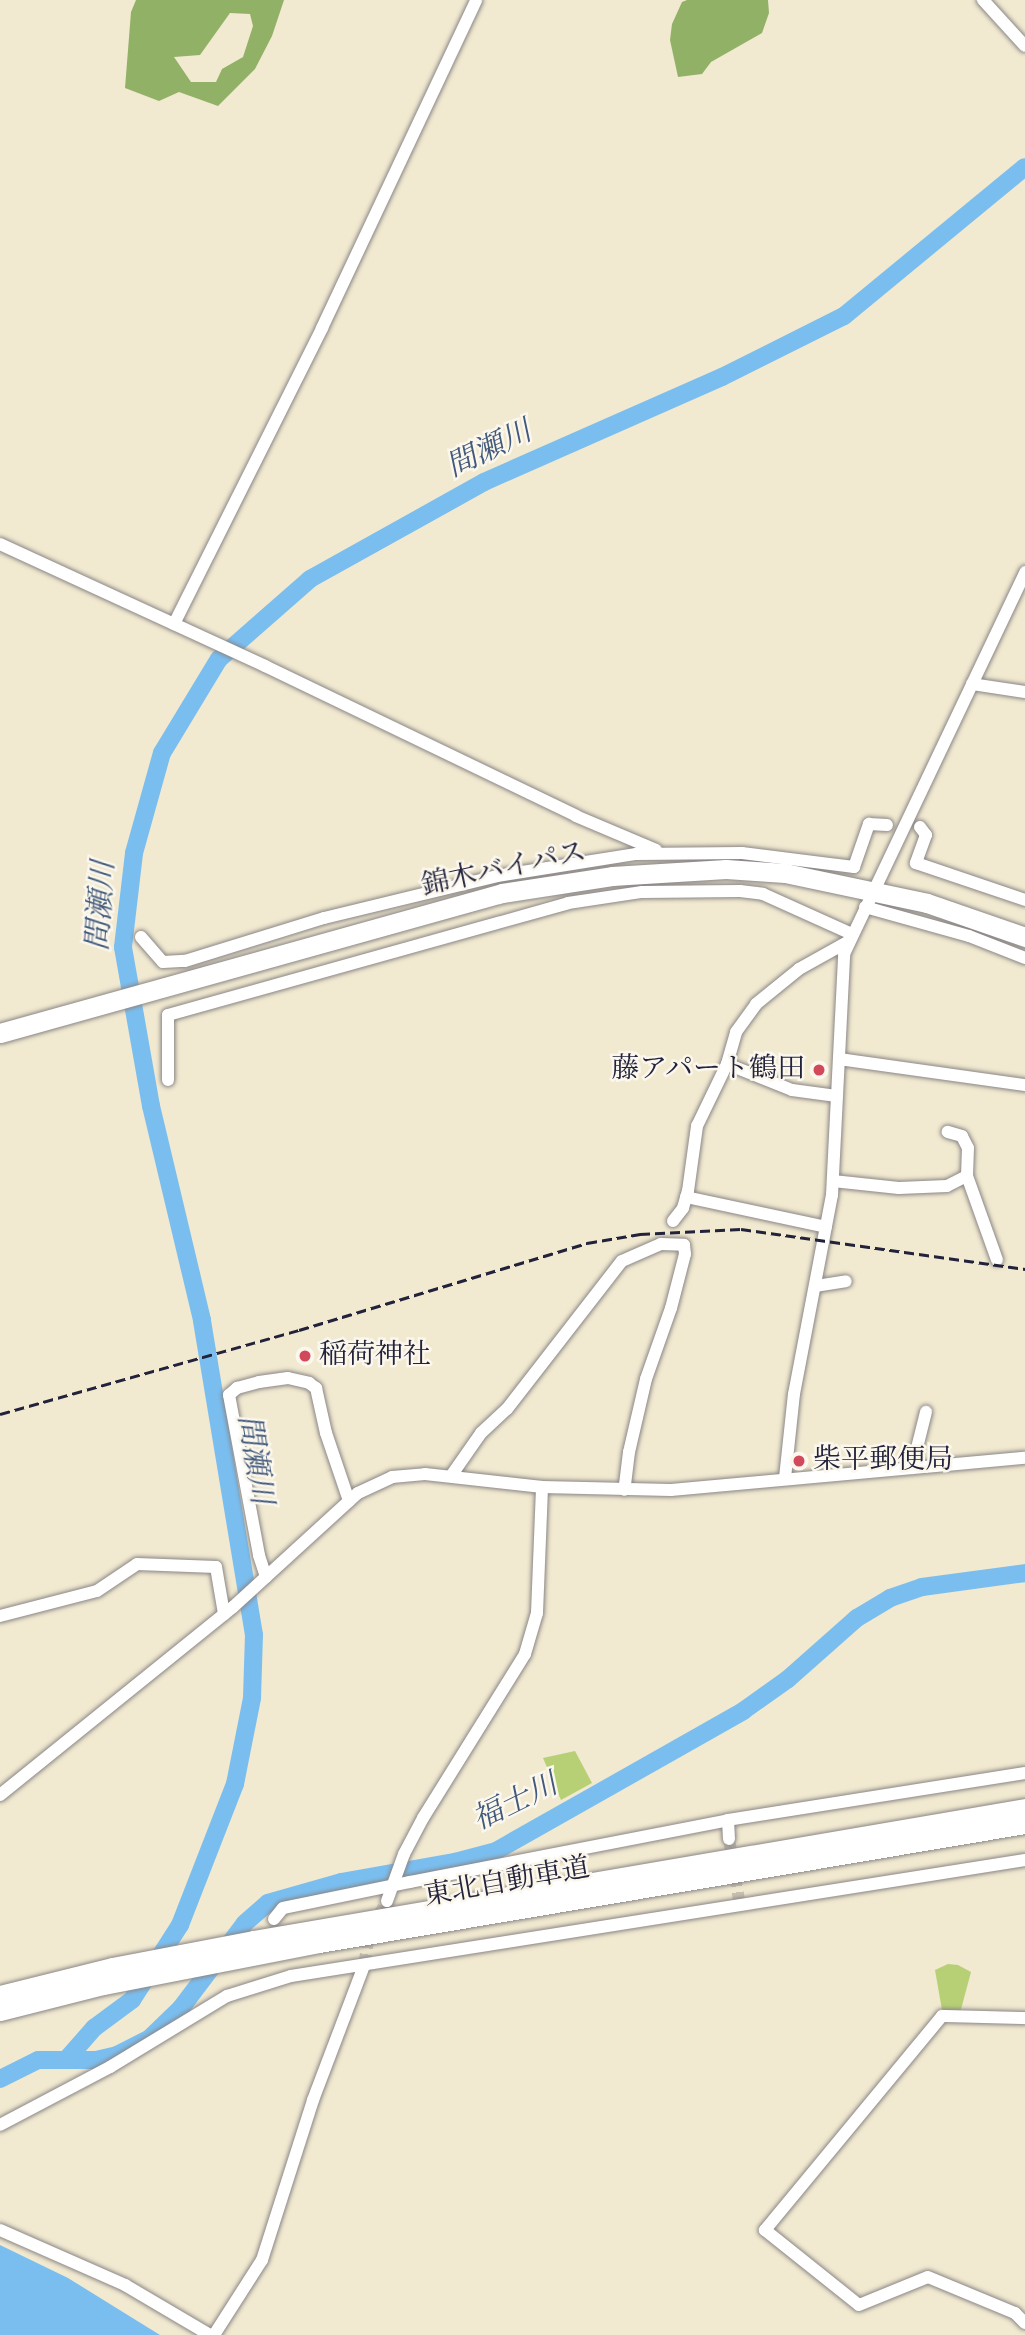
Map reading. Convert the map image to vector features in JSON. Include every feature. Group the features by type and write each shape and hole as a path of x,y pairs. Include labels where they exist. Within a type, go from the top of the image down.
{"highway":[{"name":"錦木バイパス","path":"0,1033 502,893 551,884 653,872 726,869 786,873 868,899 927,903 1025,937"},
{"name":"東北自動車道","path":"0,1996 112,1967 253,1940 1025,1808"},
{"name":"東北自動車道","path":"0,2011 103,1985 241,1959 1025,1824"}],"street":[{"path":"174,624 322,328 476,0"},
{"path":"983,0 1025,46"},
{"path":"0,544 265,666 576,817 660,852"},
{"path":"785,1478 793,1406 833,1181 844,954 1025,572"},
{"path":"972,684 1025,692"},
{"path":"141,937 163,962 185,961 324,918 497,876 593,859 660,852 772,855 854,867 869,824 887,825"},
{"path":"920,827 926,835 916,863 1025,900"},
{"path":"168,1080 168,1015 568,903 642,892 740,891 763,894 850,937"},
{"path":"868,899 1025,958"},
{"path":"673,1221 686,1197 698,1126 727,1064 736,1032 756,1004 799,970 850,937"},
{"path":"839,1059 1025,1085"},
{"path":"727,1064 792,1090 838,1096"},
{"path":"948,1132 962,1136 968,1148 967,1176 997,1260"},
{"path":"833,1181 925,1189 947,1186 967,1176"},
{"path":"686,1197 826,1227"},
{"path":"451,1476 481,1433 507,1409 622,1261 661,1244 684,1245 685,1255 671,1308 646,1378 629,1451 624,1490"},
{"path":"816,1286 846,1281"},
{"path":"264,1579 229,1395 237,1388 288,1378 309,1383 316,1388 326,1433 349,1501"},
{"path":"912,1468 926,1412"},
{"path":"0,1795 228,1611 349,1501 372,1485 392,1477 425,1474 542,1487 671,1490 1025,1458"},
{"path":"387,1901 404,1854 524,1654 537,1613 542,1487"},
{"path":"0,1616 97,1591 137,1564 216,1567 228,1611"},
{"path":"275,1919 283,1908 391,1885 728,1820 1025,1773"},
{"path":"728,1820 729,1839"},
{"path":"0,2125 110,2067 227,1996 291,1976 739,1903 1025,1860"},
{"path":"0,2230 125,2285 212,2335 262,2260 313,2100 364,1966"},
{"path":"1025,2018 942,2016 765,2230 859,2305 928,2277 1015,2313 1025,2323"}],"green space":[{"path":"136,0 284,0 272,36 255,69 218,106 179,92 159,101 125,88 131,12","holes":["230,13 250,14 253,26 243,57 222,69 216,82 191,82 174,57 200,55"]},
{"path":"768,0 769,13 762,33 711,62 702,74 678,77 670,40 672,24 682,2"},
{"path":"575,1751 592,1783 561,1800 543,1758"},
{"path":"948,1964 958,1965 971,1972 960,2013 942,2010 935,1970"}],"water":[{"path":"0,2245 68,2278 160,2335 0,2335"}],"waterway":[{"name":"間瀬川","path":"66,2060 94,2028 132,2000 180,1925 235,1784 252,1698 254,1635 202,1320 151,1106 123,947 134,853 162,753 219,659 310,579 484,482 722,377 844,316 1025,167"},
{"name":"福士川","path":"0,2079 38,2060 96,2060 117,2055 149,2039 181,2008 245,1923 268,1903 341,1882 455,1862 496,1851 743,1711 788,1679 857,1618 890,1598 922,1587 1025,1573"}],"tunnel":[{"path":"729,1839 739,1900"},
{"path":"364,1966 369,1933 387,1901"}],"railway":[{"path":"0,1414 299,1330 587,1243 640,1234 741,1229 1025,1269"}],"place":[{"name":"藤アパート鶴田","path":"819,1070"},
{"name":"稲荷神社","path":"305,1356"},
{"name":"柴平郵便局","path":"799,1461"}]}
